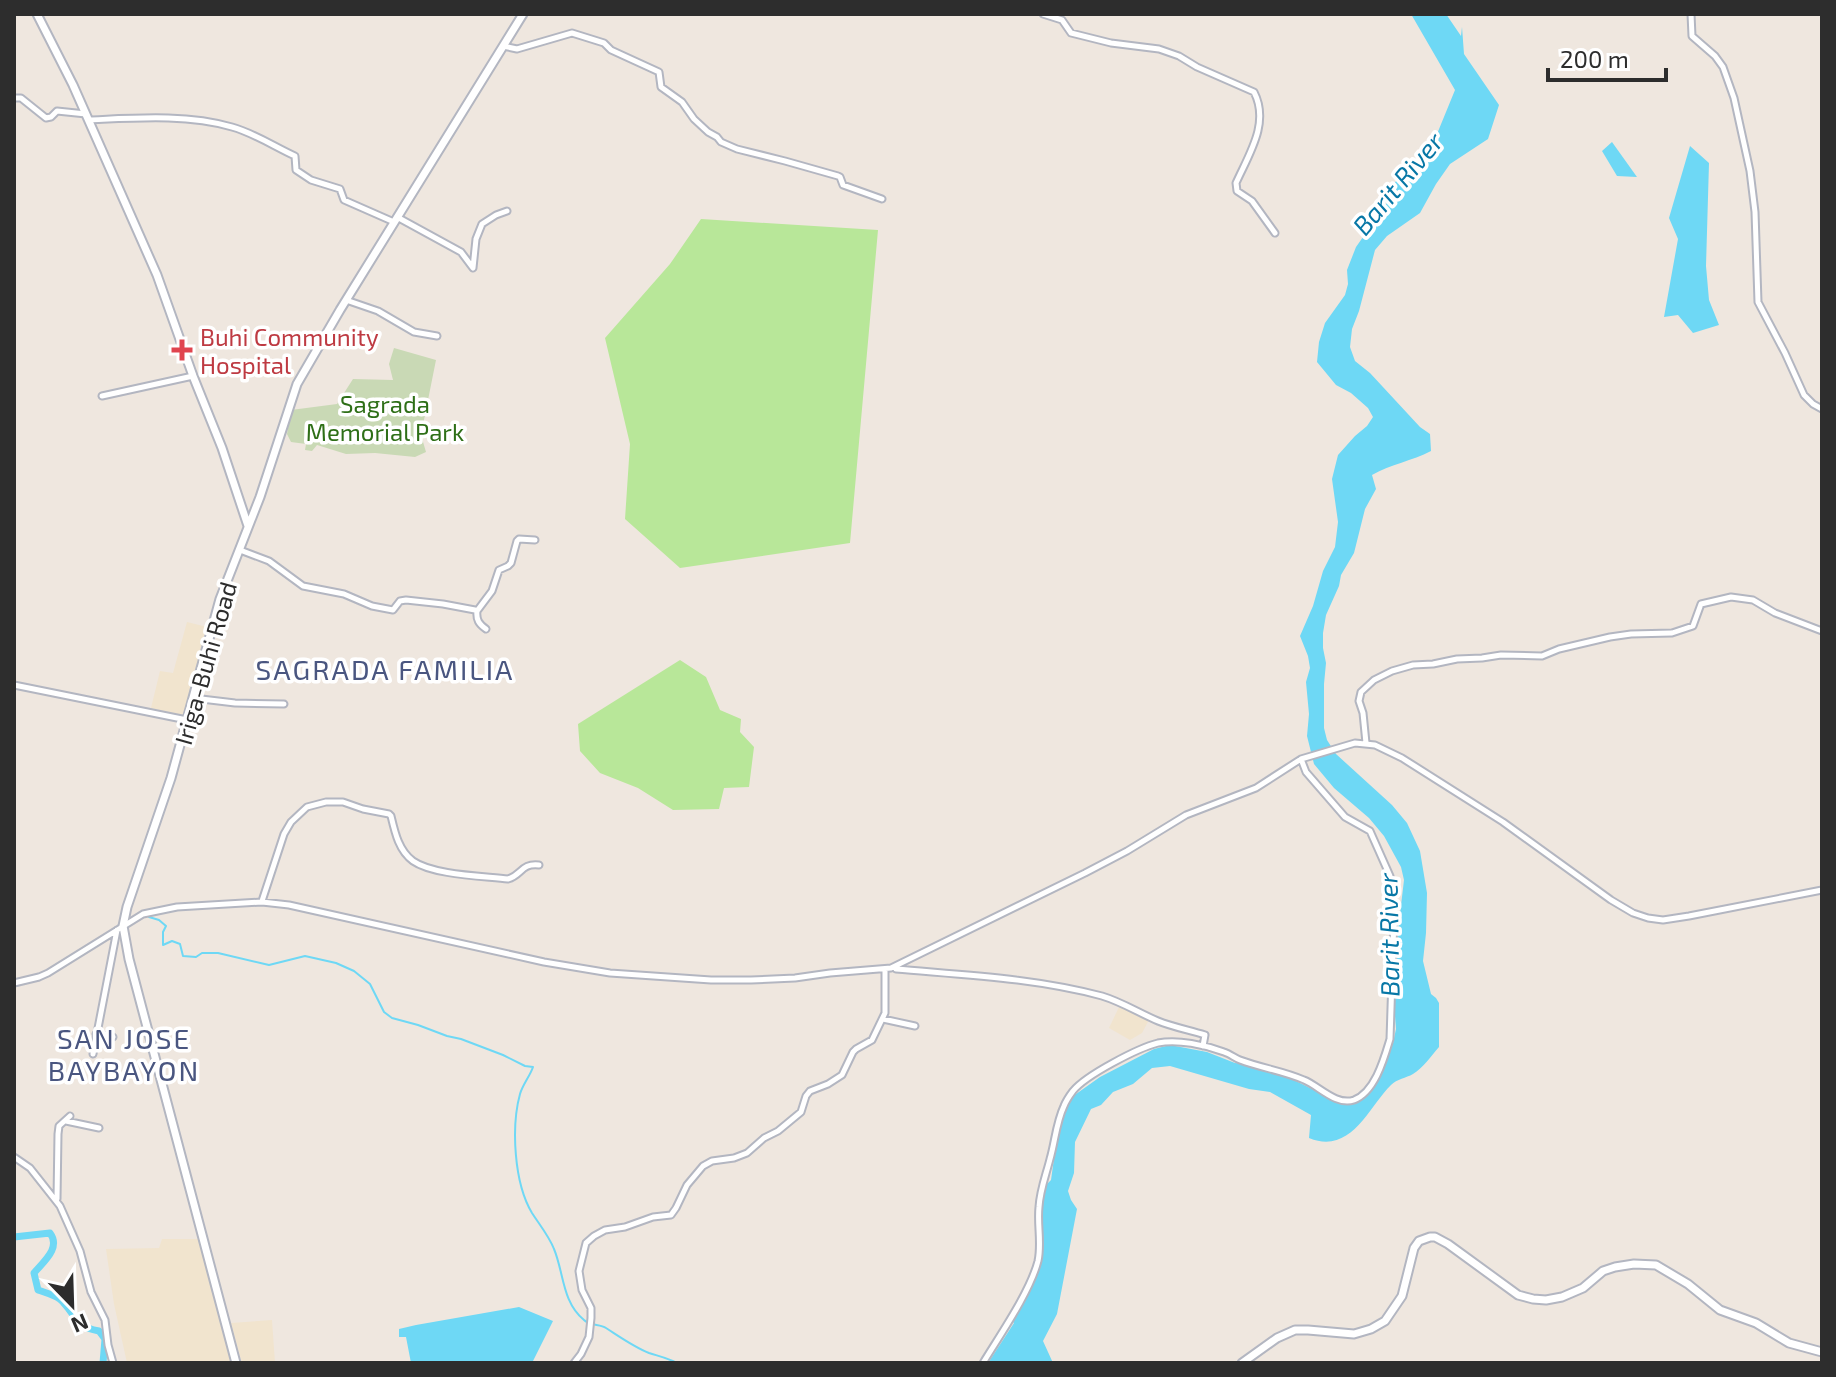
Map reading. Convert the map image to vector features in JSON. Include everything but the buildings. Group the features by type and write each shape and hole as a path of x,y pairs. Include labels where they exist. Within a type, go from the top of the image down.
{"main road":[{"path":"37,14 87,117 157,275 248,526"},
{"name":"Iriga-Buhi Road","path":"236,1363 120,927 171,778 220,599 297,384 523,14"},
{"path":"1242,1363 1277,1338 1295,1330 1354,1334 1385,1321 1402,1296 1414,1248 1419,1241 1430,1237 1448,1244 1518,1295 1533,1299 1562,1297 1583,1288 1603,1271 1615,1267 1656,1265 1688,1284 1720,1310 1756,1323 1789,1343 1822,1352"}],"street":[{"path":"1043,14 1062,20 1071,33 1111,43 1159,49 1254,92 1258,103 1258,135 1235,189 1252,201 1275,233"},
{"path":"1691,14 1692,36 1723,67 1734,98 1750,171 1755,212 1758,302 1804,395 1822,409"},
{"path":"503,46 517,49 569,33 604,43 611,50 658,71 661,87 682,102 694,119 721,142 838,176 843,185 882,199"},
{"path":"14,98 21,98 46,118 57,111 87,117 204,120 236,128 295,156 296,170 311,180 340,189 344,200 396,219 461,252 473,268 476,239 482,224 507,211"},
{"path":"346,300 378,311 414,332 437,336"},
{"path":"102,396 193,376"},
{"path":"486,629 479,624 477,611 492,591 500,568 511,563 519,539 535,540"},
{"path":"240,550 269,561 303,586 344,594 372,606 393,610 400,601 406,600 477,611"},
{"path":"1366,743 1359,701 1361,692 1374,680 1405,667 1501,655 1542,656 1610,637 1672,633 1693,626 1701,604 1731,597 1753,600 1775,613 1822,631"},
{"path":"14,685 188,720"},
{"path":"193,698 284,704"},
{"path":"888,968 1085,873 1186,815 1256,788 1301,759 1355,743 1366,743 1402,758 1474,803 1611,900 1641,916 1673,918 1822,890"},
{"path":"983,1363 1034,1272 1040,1247 1038,1212 1042,1186 1063,1109 1073,1091 1096,1073 1158,1043 1203,1046 1304,1080 1335,1098 1348,1101 1367,1091 1385,1058 1390,1039 1394,917 1390,876 1370,831 1345,817 1306,772 1301,759"},
{"path":"262,902 284,834 291,822 307,807 326,802 343,802 389,814 397,840 413,861 448,874 508,879 526,866 539,865"},
{"path":"14,983 48,973 143,914 163,909 262,902 289,905 544,962 610,973 737,980 795,978 888,968 1070,988 1106,997 1155,1020 1205,1035 1203,1046"},
{"path":"93,1054 120,927"},
{"path":"574,1363 589,1337 591,1308 582,1290 579,1271 587,1242 605,1230 672,1214 698,1170 707,1163 745,1154 802,1111 808,1093 834,1082 842,1075 853,1052 872,1040 883,1019 888,968"},
{"path":"883,1019 915,1026"},
{"path":"96,1034 113,1037"},
{"path":"57,1200 59,1126 68,1118 99,1128"},
{"path":"14,1157 30,1168 57,1200 80,1251 91,1292 105,1320 113,1363"}],"shaded area":[{"path":"187,622 207,627 183,716 151,708 160,671 173,673"},
{"path":"1120,1005 1150,1018 1142,1033 1130,1040 1109,1028"},
{"path":"162,1239 201,1239 232,1363 127,1363 106,1249 159,1248"},
{"path":"272,1320 275,1363 242,1363 231,1323"}],"green space":[{"path":"701,219 878,230 850,543 680,568 625,519 630,444 605,338 670,264"},
{"name":"Sagrada Memorial Park","path":"394,348 436,360 421,435 426,452 415,457 346,454 317,445 312,451 305,450 306,444 291,442 287,434 291,410 337,404 353,379 393,380 389,364"},
{"path":"680,660 706,677 720,710 741,719 740,732 754,747 749,787 724,788 719,809 673,810 638,788 600,773 580,751 578,724"}],"water":[{"name":"Barit River","path":"1411,14 1446,14 1461,36 1462,27 1464,54 1499,105 1488,139 1450,164 1420,213 1387,236 1375,250 1352,329 1350,347 1355,361 1430,434 1431,451 1372,475 1376,489 1365,509 1354,553 1341,575 1326,615 1323,633 1326,663 1324,728 1336,754 1392,805 1407,823 1420,851 1427,893 1423,961 1431,994 1439,1003 1439,1047 1417,1071 1391,1085 1347,1135 1324,1142 1309,1138 1311,1115 1270,1092 1170,1066 1152,1068 1133,1084 1113,1092 1101,1105 1091,1109 1075,1142 1074,1173 1068,1191 1077,1209 1057,1314 1043,1341 1053,1363 988,1363 1014,1323 1011,1320 1032,1282 1042,1241 1045,1186 1051,1180 1058,1130 1069,1099 1100,1077 1154,1049 1170,1045 1207,1052 1235,1063 1250,1064 1348,1104 1356,1101 1380,1073 1393,1043 1396,1029 1397,939 1404,880 1401,867 1384,836 1314,764 1307,736 1309,714 1306,682 1310,668 1300,636 1335,547 1338,522 1332,479 1338,455 1373,417 1351,393 1336,385 1317,362 1319,342 1325,323 1345,295 1347,270 1356,247 1389,200 1393,184 1421,159 1437,134 1455,90"},
{"path":"1612,142 1637,177 1617,176 1602,151"},
{"path":"1690,146 1709,163 1706,266 1709,300 1719,325 1693,333 1678,315 1664,317 1678,239 1669,218"},
{"path":"519,1307 553,1321 532,1363 411,1363 406,1337 399,1337 399,1329"}],"waterway":[{"path":"149,917 166,926 163,945 172,941 180,944 183,956 218,953 269,965 305,956 336,963 354,971 370,984 384,1012 392,1018 461,1039 533,1067 521,1090 517,1107 515,1138 518,1171 526,1201 554,1249 571,1305 586,1322 604,1327 643,1351 677,1363"},
{"path":"14,1237 50,1233 54,1244 34,1273 38,1290 63,1302 80,1324 99,1331 105,1339 103,1363"}],"place":[{"name":"Buhi Community Hospital","path":"182,350"}],"district":[{"name":"SAGRADA FAMILIA","path":"385,669"},
{"name":"SAN JOSE BAYBAYON","path":"124,1054"}]}
